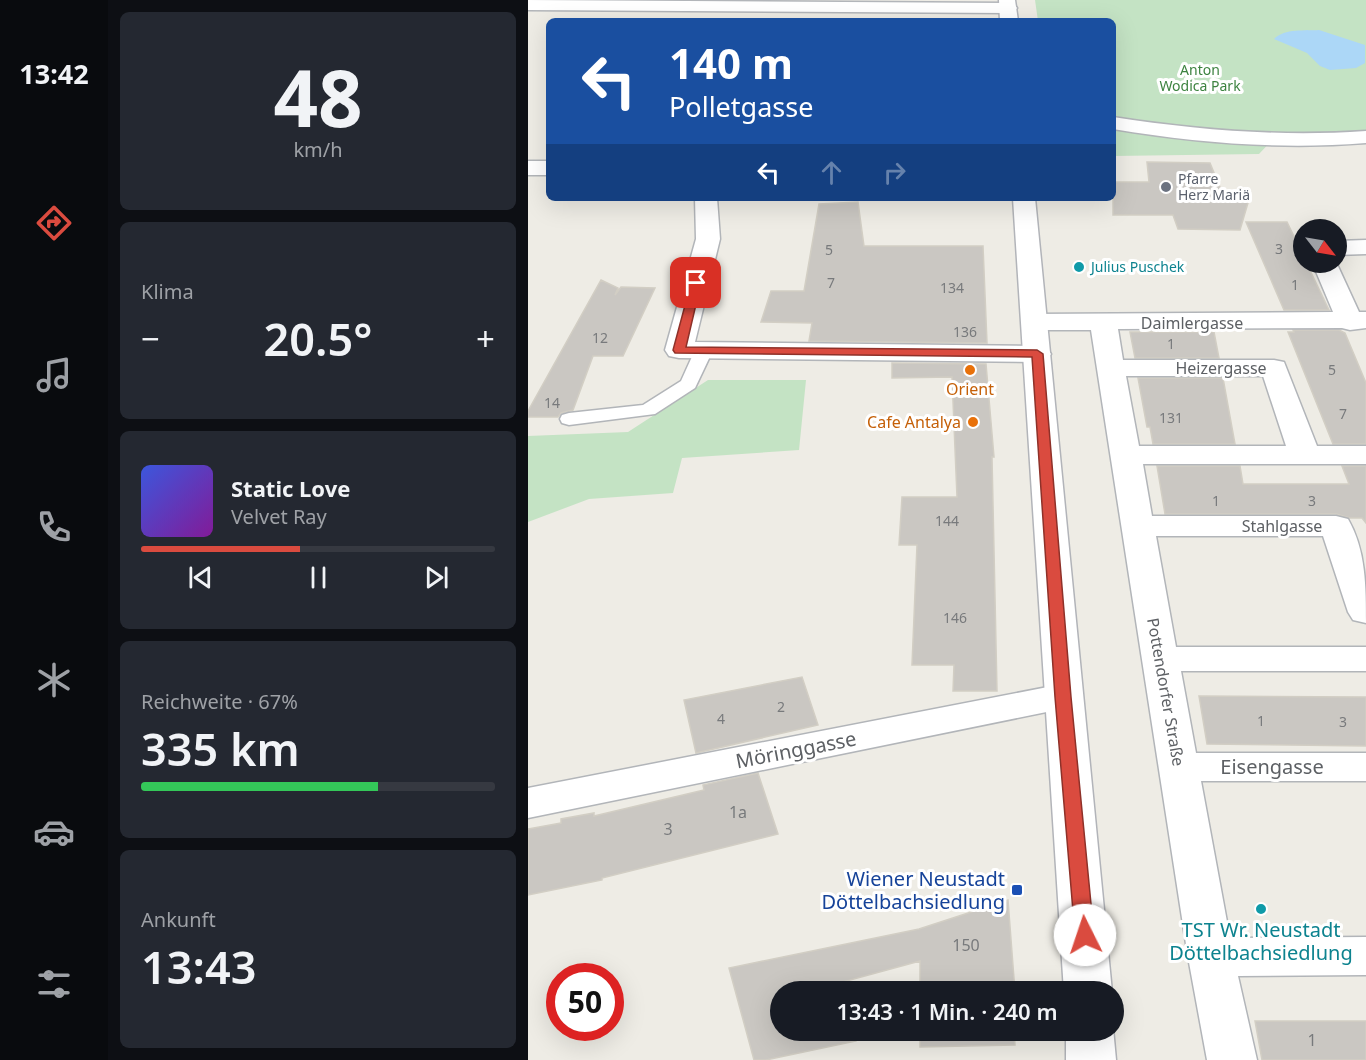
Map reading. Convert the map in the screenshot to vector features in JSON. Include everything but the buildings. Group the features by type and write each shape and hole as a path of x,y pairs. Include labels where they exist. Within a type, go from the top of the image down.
{"street":[{"path":"528,5 620,13 1008,10"},
{"path":"1116,123 1166,131 1265,138 1366,137"},
{"path":"528,168 546,168"},
{"name":"Daimlergasse","path":"706,201 708,239 679,350 1036,338 1103,323 1358,321 1330,273"},
{"path":"1024,201 1063,697 1082,891 1087,981"},
{"path":"1347,248 1366,247"},
{"name":"Pottendorfer Straße","path":"1103,323 1211,957 1232,1060"},
{"name":"Heizergasse","path":"1110,368 1274,368 1305,456"},
{"path":"1125,455 1366,455"},
{"name":"Stahlgasse","path":"1137,526 1336,526 1366,612"},
{"path":"1160,659 1366,659"},
{"name":"Möringgasse","path":"528,803 1063,697"},
{"name":"Eisengasse","path":"1179,768 1366,767"},
{"path":"1211,957 1366,956"},
{"path":"1090,1041 1091,1060"}],"lane":[{"path":"569,419 648,410 689,384 704,350"}],"green space":[{"name":"Anton Wodica Park","path":"1035,0 1366,0 1366,134 1276,136 1259,154 1116,156 1116,18 1038,18"},
{"path":"708,380 806,380 799,450 682,458 673,493 589,499 528,522 528,436 628,432"}],"water":[{"path":"1319,30 1365,45 1365,63 1356,68 1330,70 1320,66 1307,53 1274,39 1289,32"}],"place":[{"name":"Pfarre Herz Mariä","path":"1166,187"},
{"name":"Julius Puschek","path":"1079,267"},
{"name":"Orient","path":"970,370"},
{"name":"Cafe Antalya","path":"973,422"},
{"name":"Wiener Neustadt Döttelbachsiedlung","path":"1017,890"},
{"name":"TST Wr. Neustadt Döttelbachsiedlung","path":"1261,909"}],"route":[{"path":"696,283 679,350 1037,354 1063,697 1085,935"}]}
